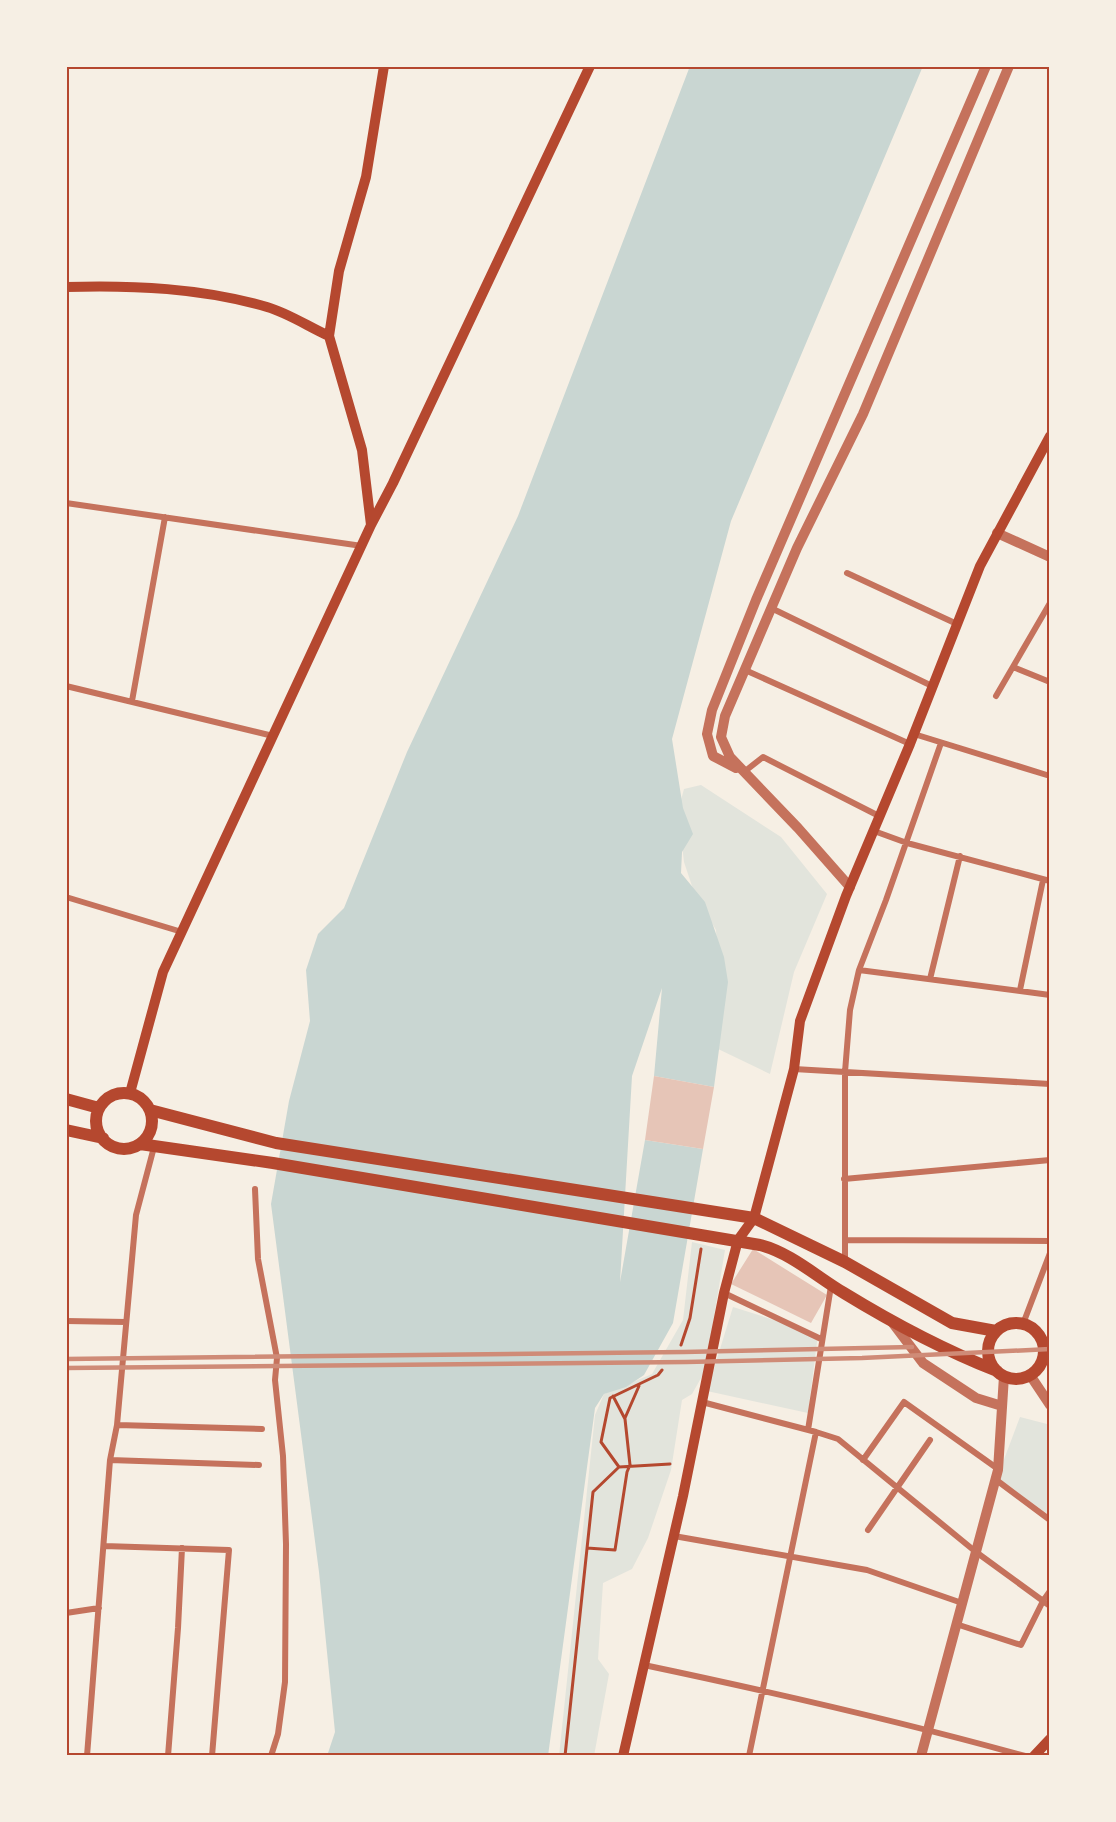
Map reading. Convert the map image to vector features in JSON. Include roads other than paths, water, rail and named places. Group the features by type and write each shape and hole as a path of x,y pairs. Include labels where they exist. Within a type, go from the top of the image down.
{"main road":[{"path":"371,525 362,450 329,336 339,271 366,177 384,66"},
{"path":"130,1093 163,972 371,525 590,66"},
{"path":"66,287 110,286 193,291 268,307 329,336"},
{"path":"623,1756 674,1536 724,1293 738,1240 754,1218 794,1069 800,1022 850,887 912,739 980,566 1050,436"},
{"path":"140,1144 147,1137 153,1119 146,1102 130,1093 112,1095 99,1108 97,1124 103,1138 109,1144 124,1148 140,1144 273,1164 738,1240 776,1249 831,1286 892,1322 1001,1374 1022,1378 1039,1371 1044,1352 1044,1333 1023,1324 1013,1323 996,1331 988,1347 992,1364 1001,1374"},
{"path":"66,1099 99,1108"},
{"path":"150,1110 276,1143 754,1218 846,1262 952,1323 996,1331"},
{"path":"66,1130 103,1138"},
{"path":"1034,1756 1050,1739"}],"street":[{"path":"744,772 713,756 707,734 712,710 756,600 986,66"},
{"path":"850,887 798,828 730,757 721,737 725,716 798,548 863,414 1009,66"},
{"path":"66,503 362,546"},
{"path":"132,701 165,517"},
{"path":"997,533 1050,557"},
{"path":"847,573 957,624"},
{"path":"996,696 1050,603"},
{"path":"771,608 932,686"},
{"path":"1013,666 1050,682"},
{"path":"745,670 912,739 941,743 1050,776"},
{"path":"66,686 273,736"},
{"path":"846,1262 845,1072 850,1010 859,970 907,843 941,743"},
{"path":"744,772 763,757 879,816"},
{"path":"874,831 907,843 1046,880 1020,990"},
{"path":"930,979 960,856"},
{"path":"66,897 182,932"},
{"path":"859,970 1050,995"},
{"path":"794,1069 1050,1084"},
{"path":"87,1756 110,1460 117,1425 136,1215 155,1146"},
{"path":"844,1179 1050,1160"},
{"path":"255,1189 258,1259 277,1358 275,1380 283,1456 286,1544 285,1682 278,1734 271,1756"},
{"path":"845,1240 1050,1241"},
{"path":"1023,1324 1050,1253"},
{"path":"808,1430 831,1286"},
{"path":"724,1293 821,1339"},
{"path":"66,1321 126,1322"},
{"path":"892,1322 923,1362 976,1398 1002,1406"},
{"path":"1039,1371 1050,1406"},
{"path":"921,1756 997,1474 1002,1406 1001,1374"},
{"path":"702,1402 838,1439 976,1552 1050,1606"},
{"path":"863,1460 904,1402 997,1474 1050,1520"},
{"path":"117,1425 262,1430"},
{"path":"749,1756 816,1432"},
{"path":"868,1530 930,1440"},
{"path":"110,1460 259,1465"},
{"path":"674,1536 867,1570 962,1603"},
{"path":"104,1546 229,1550 212,1756"},
{"path":"168,1756 182,1548"},
{"path":"957,1624 1021,1645 1050,1591"},
{"path":"66,1613 99,1608"},
{"path":"644,1665 928,1729 1025,1756"}],"railway":[{"path":"66,1359 912,1347"},
{"path":"66,1368 686,1362 862,1358 1050,1349"}]}
